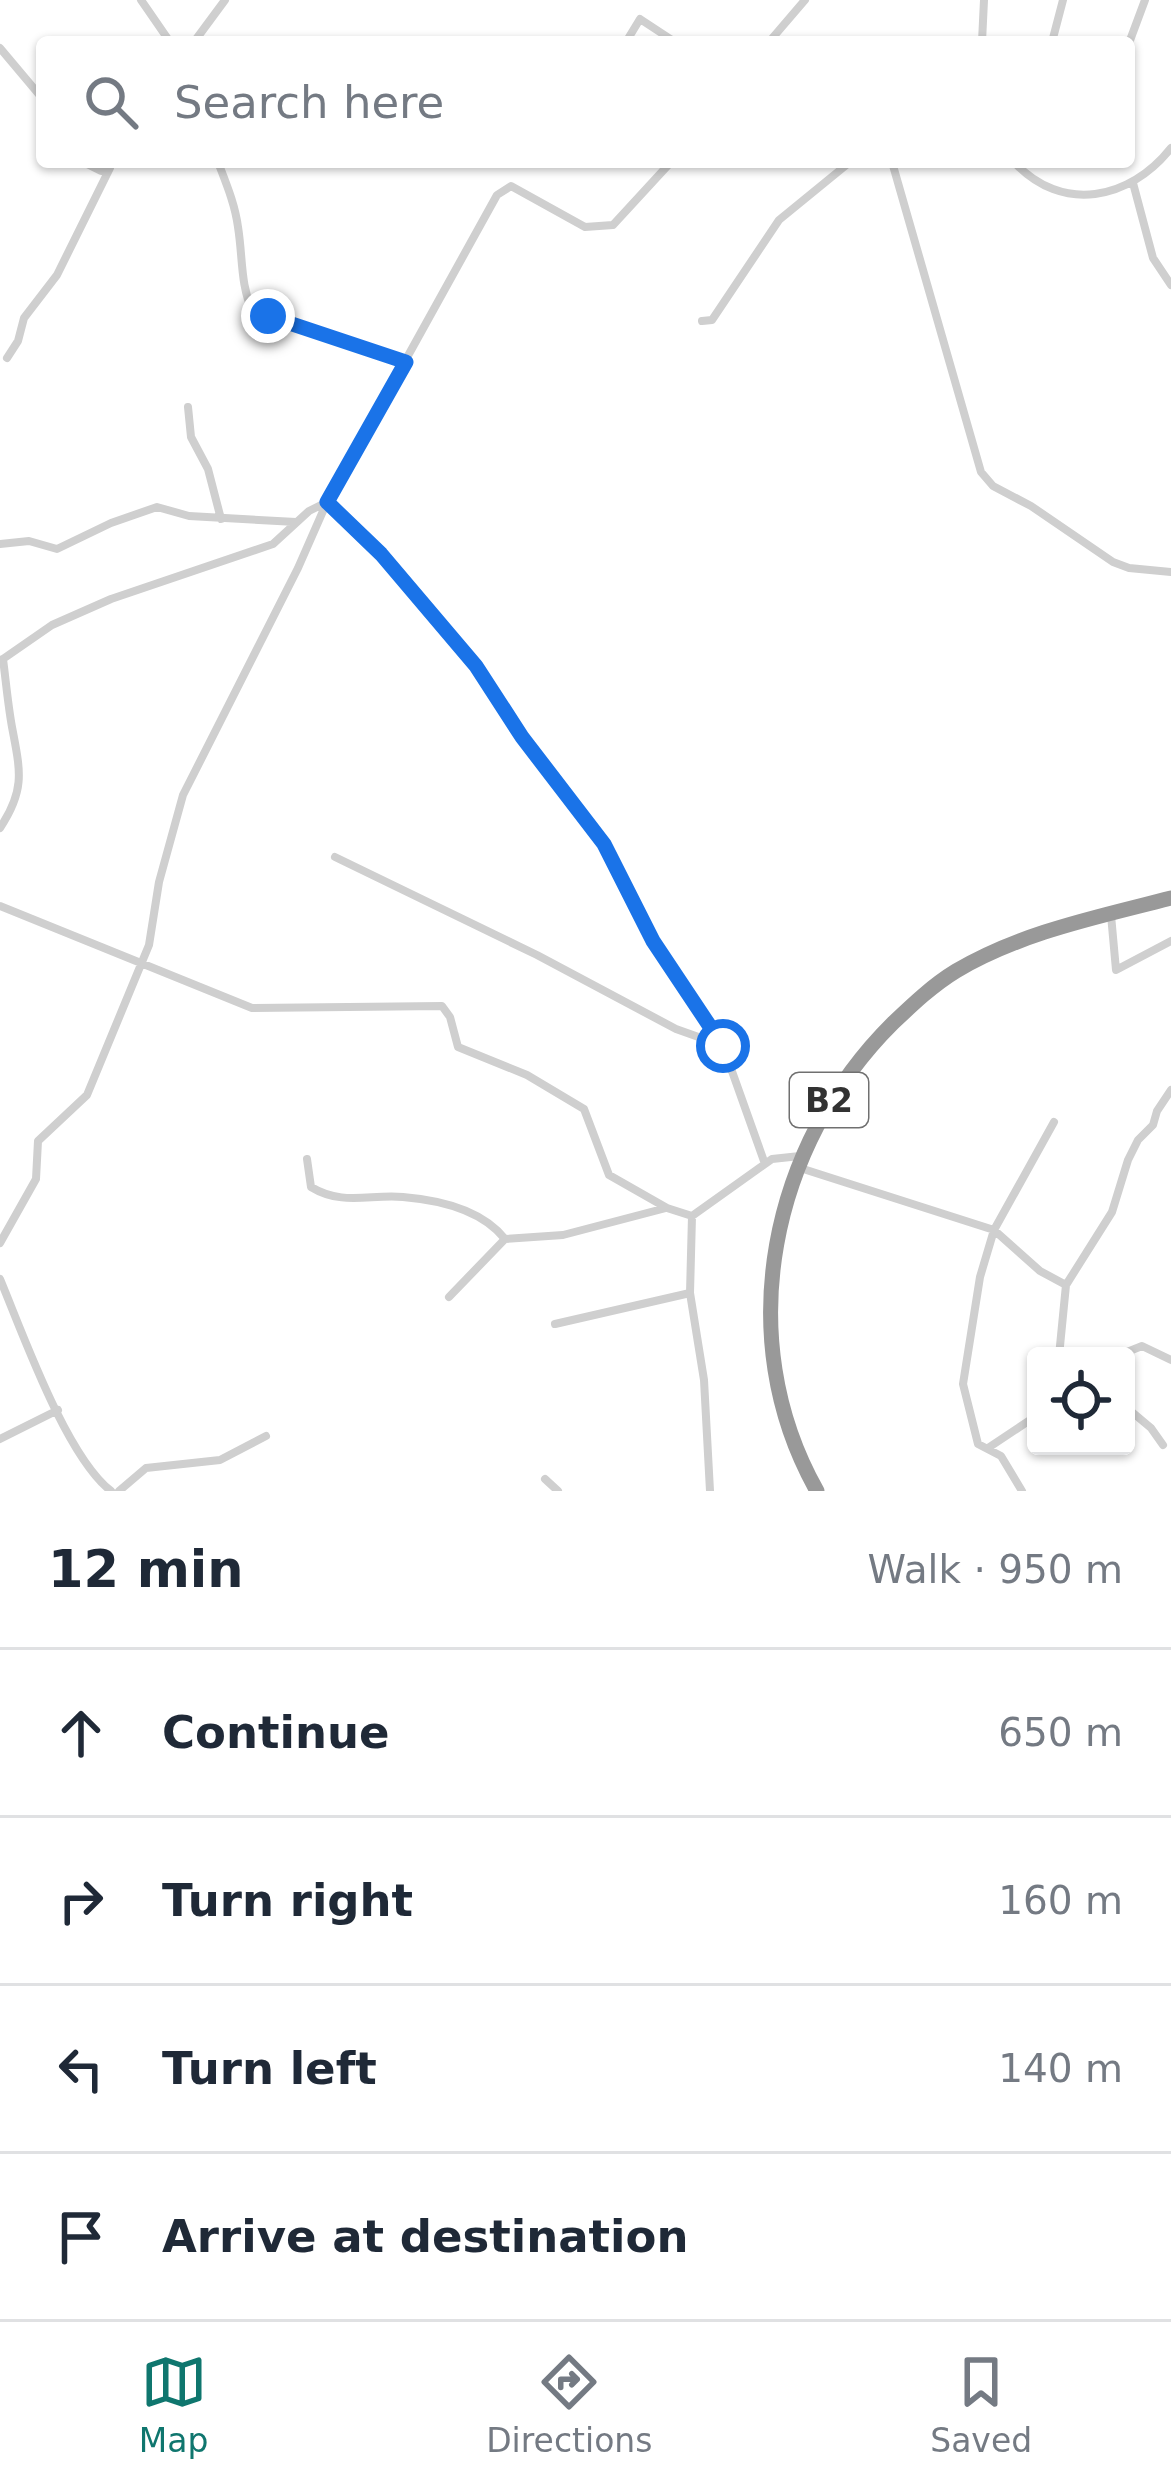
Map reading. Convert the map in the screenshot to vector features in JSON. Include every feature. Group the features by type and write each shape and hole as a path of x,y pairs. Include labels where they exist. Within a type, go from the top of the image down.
{"highway":[{"name":"B2","path":"817,1491 784,1410 772,1345 774,1258 798,1161 824,1109 849,1071 922,995 993,952 1070,924 1171,898"}],"street":[{"path":"141,0 166,36"},
{"path":"198,36 225,0"},
{"path":"774,36 805,0"},
{"path":"982,36 984,0"},
{"path":"1054,36 1063,0"},
{"path":"1132,36 1145,0"},
{"path":"630,36 640,19 666,36"},
{"path":"0,48 36,91"},
{"path":"1021,168 1046,188 1071,195 1104,194 1133,182 1171,148"},
{"path":"7,358 24,318 57,275 111,168"},
{"path":"220,168 239,230 244,293 254,313 406,362"},
{"path":"0,1244 36,1179 38,1141 88,1095 149,945 159,882 183,795 327,502 503,188 526,193 585,227 598,228 614,225 666,168"},
{"path":"702,321 712,320 779,220 843,168"},
{"path":"894,168 981,472 993,486 1113,562 1171,572"},
{"path":"1133,182 1153,258 1171,285"},
{"path":"188,406 191,437 208,469 221,519"},
{"path":"0,828 20,787 20,754 1,660 66,619 133,590 273,544 327,502"},
{"path":"327,502 381,554 476,666 522,737 604,844 653,941 723,1046 765,1164"},
{"path":"0,544 29,541 57,549 157,507 221,519 298,523"},
{"path":"335,857 676,1029 723,1046"},
{"path":"0,906 260,1010 442,1006 451,1017 458,1047 527,1075 584,1109 609,1175 692,1216"},
{"path":"1111,914 1116,970 1171,940"},
{"path":"1060,1347 1066,1285 1112,1212 1138,1139 1153,1125 1171,1090"},
{"path":"1022,1491 1005,1461 978,1444 963,1384 973,1308 994,1230 1054,1122"},
{"path":"692,1216 779,1157 994,1230 1040,1271 1066,1285"},
{"path":"307,1159 311,1187 322,1193 347,1200 401,1196 441,1204 490,1220 505,1239"},
{"path":"448,1297 505,1239 563,1235 668,1208"},
{"path":"692,1216 690,1293 704,1380 710,1491"},
{"path":"0,1279 58,1410 95,1479 115,1491 146,1468 220,1460 266,1436"},
{"path":"555,1324 690,1293"},
{"path":"1133,1347 1171,1360"},
{"path":"0,1439 58,1410"},
{"path":"1135,1415 1162,1445"},
{"path":"988,1448 1027,1422"},
{"path":"545,1479 558,1491"}],"route":[{"path":"268,316 406,362 327,502 381,554 476,666 522,737 604,844 653,941 723,1046"}]}
